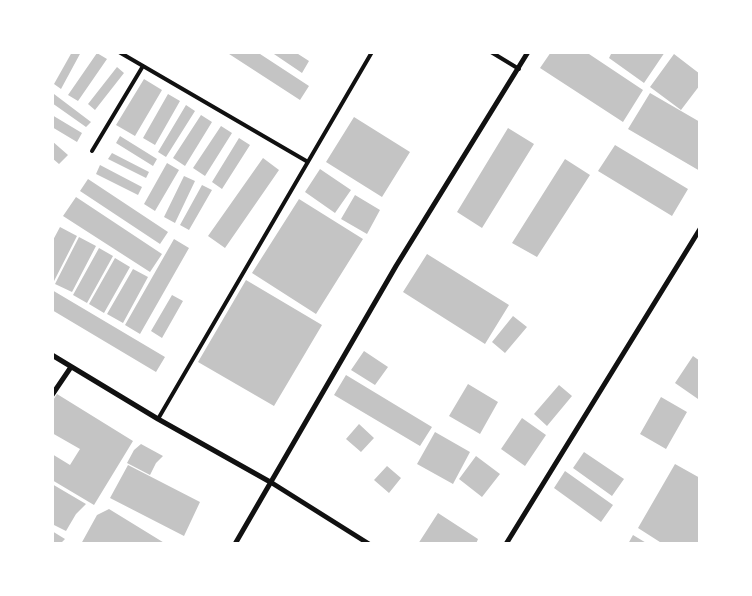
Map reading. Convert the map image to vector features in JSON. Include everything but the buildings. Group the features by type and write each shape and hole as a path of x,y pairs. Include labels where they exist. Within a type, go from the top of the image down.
{"street":[{"path":"235,544 396,266 528,52"},
{"path":"506,544 700,229"},
{"path":"52,355 158,419 272,482 369,544"},
{"path":"52,395 71,366"}],"lane":[{"path":"119,52 308,162"},
{"path":"158,419 372,52"},
{"path":"491,52 519,68"},
{"path":"92,151 143,66"}]}
